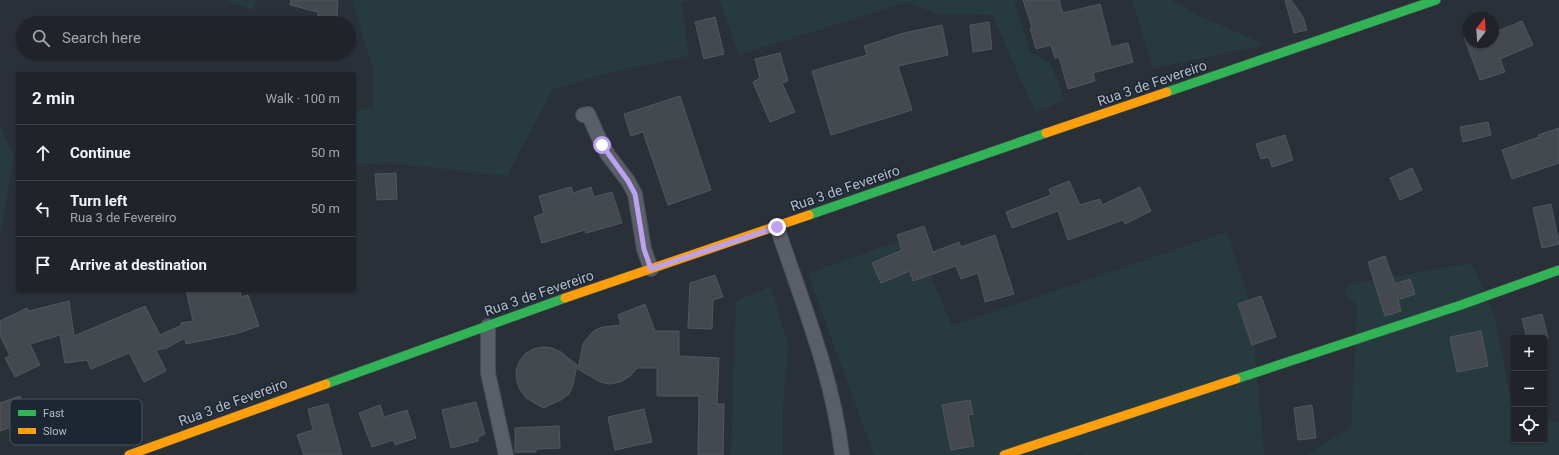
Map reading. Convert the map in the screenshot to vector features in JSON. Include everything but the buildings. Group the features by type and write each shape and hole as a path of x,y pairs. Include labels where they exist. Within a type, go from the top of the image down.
{"main road":[{"name":"Rua 3 de Fevereiro","path":"129,455 651,269 1436,0"},
{"path":"1004,455 1028,451 1559,270"}],"street":[{"path":"583,116 588,114 602,145 628,181 635,194 644,249 651,269"},
{"path":"777,227 832,394 842,455"},
{"path":"488,326 488,373 506,455"}],"green space":[{"path":"225,0 257,0 253,10"},
{"path":"352,0 692,0 681,2 689,56 609,73 553,89 507,176 392,163 356,165 356,111 374,108 373,68"},
{"path":"719,0 1014,0 1030,52 1051,65 1065,101 1035,112 992,15 936,14 907,2 739,55"},
{"path":"1132,0 1172,0 1195,14 1266,45 1153,68"},
{"path":"0,127 14,156 0,238"},
{"path":"1227,232 1251,306 1264,455 1082,455 1082,453 1076,455 874,455 808,274 914,235 952,326"},
{"path":"1472,263 1495,318 1511,403 1511,443 1547,443 1547,421 1559,422 1559,455 1306,455 1351,428 1357,306 1344,291 1352,284"},
{"path":"771,287 788,345 783,406 783,455 731,455 736,301"}],"traffic: fast":[{"path":"1167,92 1436,0"},
{"path":"809,215 1046,133"},
{"path":"1236,379 1461,305 1559,270"},
{"path":"326,384 565,298"}],"traffic: slow":[{"path":"1046,133 1167,92"},
{"path":"565,298 809,215"},
{"path":"1004,455 1236,379"},
{"path":"129,455 326,384"}],"route":[{"path":"602,145 628,181 635,194 644,249 651,269 777,227"}]}
